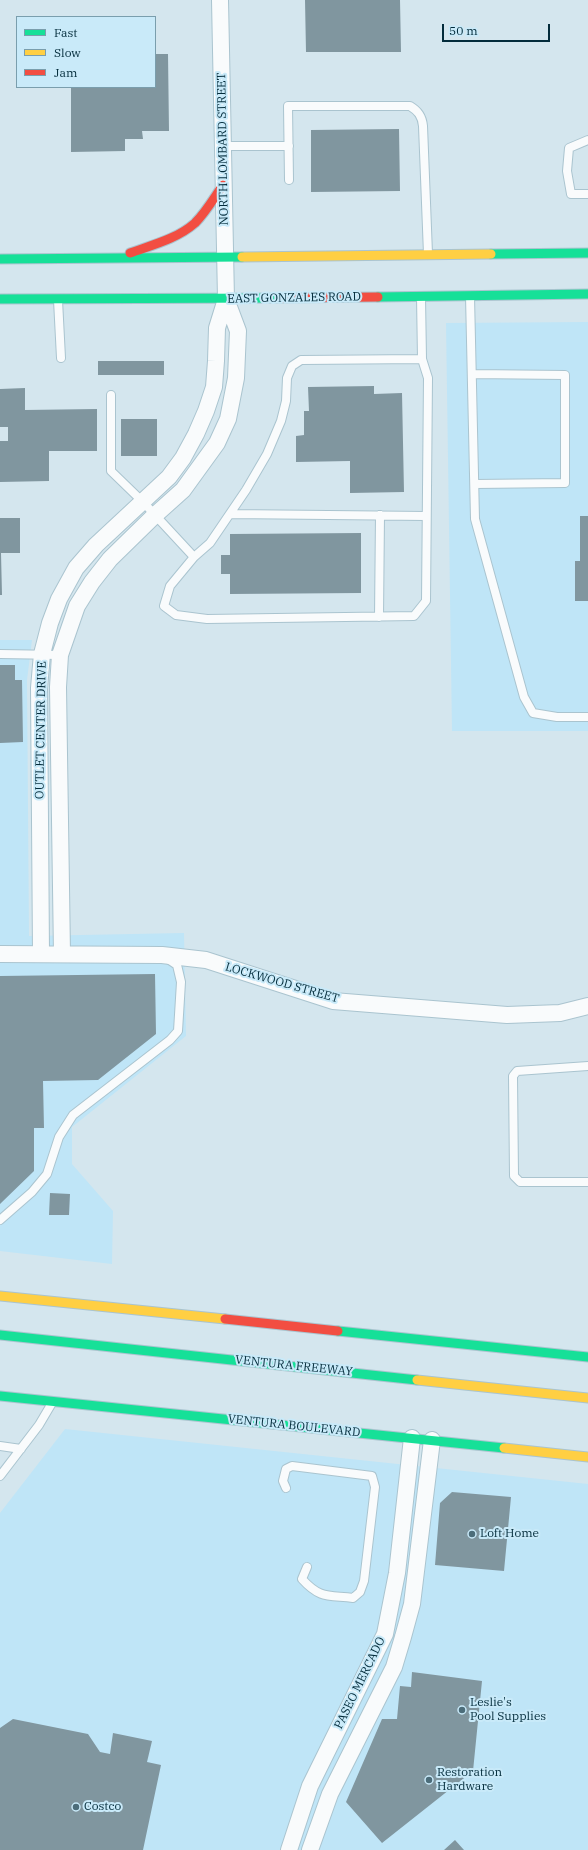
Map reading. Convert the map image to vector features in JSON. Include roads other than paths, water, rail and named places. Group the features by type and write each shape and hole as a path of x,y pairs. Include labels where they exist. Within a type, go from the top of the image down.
{"main road":[{"path":"119,258 172,237 189,228 201,216 223,185"},
{"path":"0,259 588,253"},
{"name":"EAST GONZALES ROAD","path":"0,299 226,299 588,294"},
{"path":"0,1296 588,1358"},
{"name":"VENTURA FREEWAY","path":"3,1335 588,1398"},
{"name":"VENTURA BOULEVARD","path":"0,1396 588,1457"}],"street":[{"name":"NORTH LOMBARD STREET","path":"220,0 226,299"},
{"name":"OUTLET CENTER DRIVE","path":"41,954 39,688 42,654 59,599 76,568 96,544 169,477 183,458 206,411 214,387 217,328 226,299"},
{"name":"OUTLET CENTER DRIVE","path":"62,954 58,687 60,655 77,606 92,582 110,559 183,490 218,443 228,419 236,378 238,331 226,299"},
{"name":"LOCKWOOD STREET","path":"0,954 162,955 206,960 333,1001 507,1015 560,1013 588,1006"},
{"name":"PASEO MERCADO","path":"289,1850 310,1786 384,1634 397,1573 412,1438"},
{"name":"PASEO MERCADO","path":"310,1850 330,1794 397,1659 412,1604 432,1440"}],"lane":[{"path":"289,180 288,106 410,106 418,111 424,126 428,255"},
{"path":"588,140 568,148 567,171 571,194 588,194"},
{"path":"222,146 288,146"},
{"path":"422,296 422,359 428,378 426,602 414,616 379,617 207,618 176,615 164,606 170,586 194,557 210,542 230,514 267,454 276,434 286,401 287,378 292,366 301,360 422,359"},
{"path":"470,296 475,519 524,697 533,713 556,717 588,717"},
{"path":"58,299 61,358"},
{"path":"472,374 565,375 565,483 475,484"},
{"path":"111,395 111,471 143,502 154,516 194,557"},
{"path":"230,514 426,516"},
{"path":"379,617 380,515"},
{"path":"0,654 60,655"},
{"path":"0,1220 32,1192 47,1174 59,1137 73,1115 170,1040 178,1031 181,982 177,965 162,955"},
{"path":"588,1066 517,1071 513,1076 514,1176 520,1182 588,1182"},
{"path":"0,1476 39,1425 53,1402"},
{"path":"0,1446 21,1449"},
{"path":"286,1488 284,1481 286,1469 292,1466 372,1476 375,1487 364,1581 360,1592 353,1598 321,1595 312,1591 302,1579 306,1567"}],"place":[{"name":"Loft Home","path":"472,1534"},
{"name":"Leslie's Pool Supplies","path":"462,1710"},
{"name":"Restoration Hardware","path":"429,1780"},
{"name":"Costco","path":"76,1807"}]}
